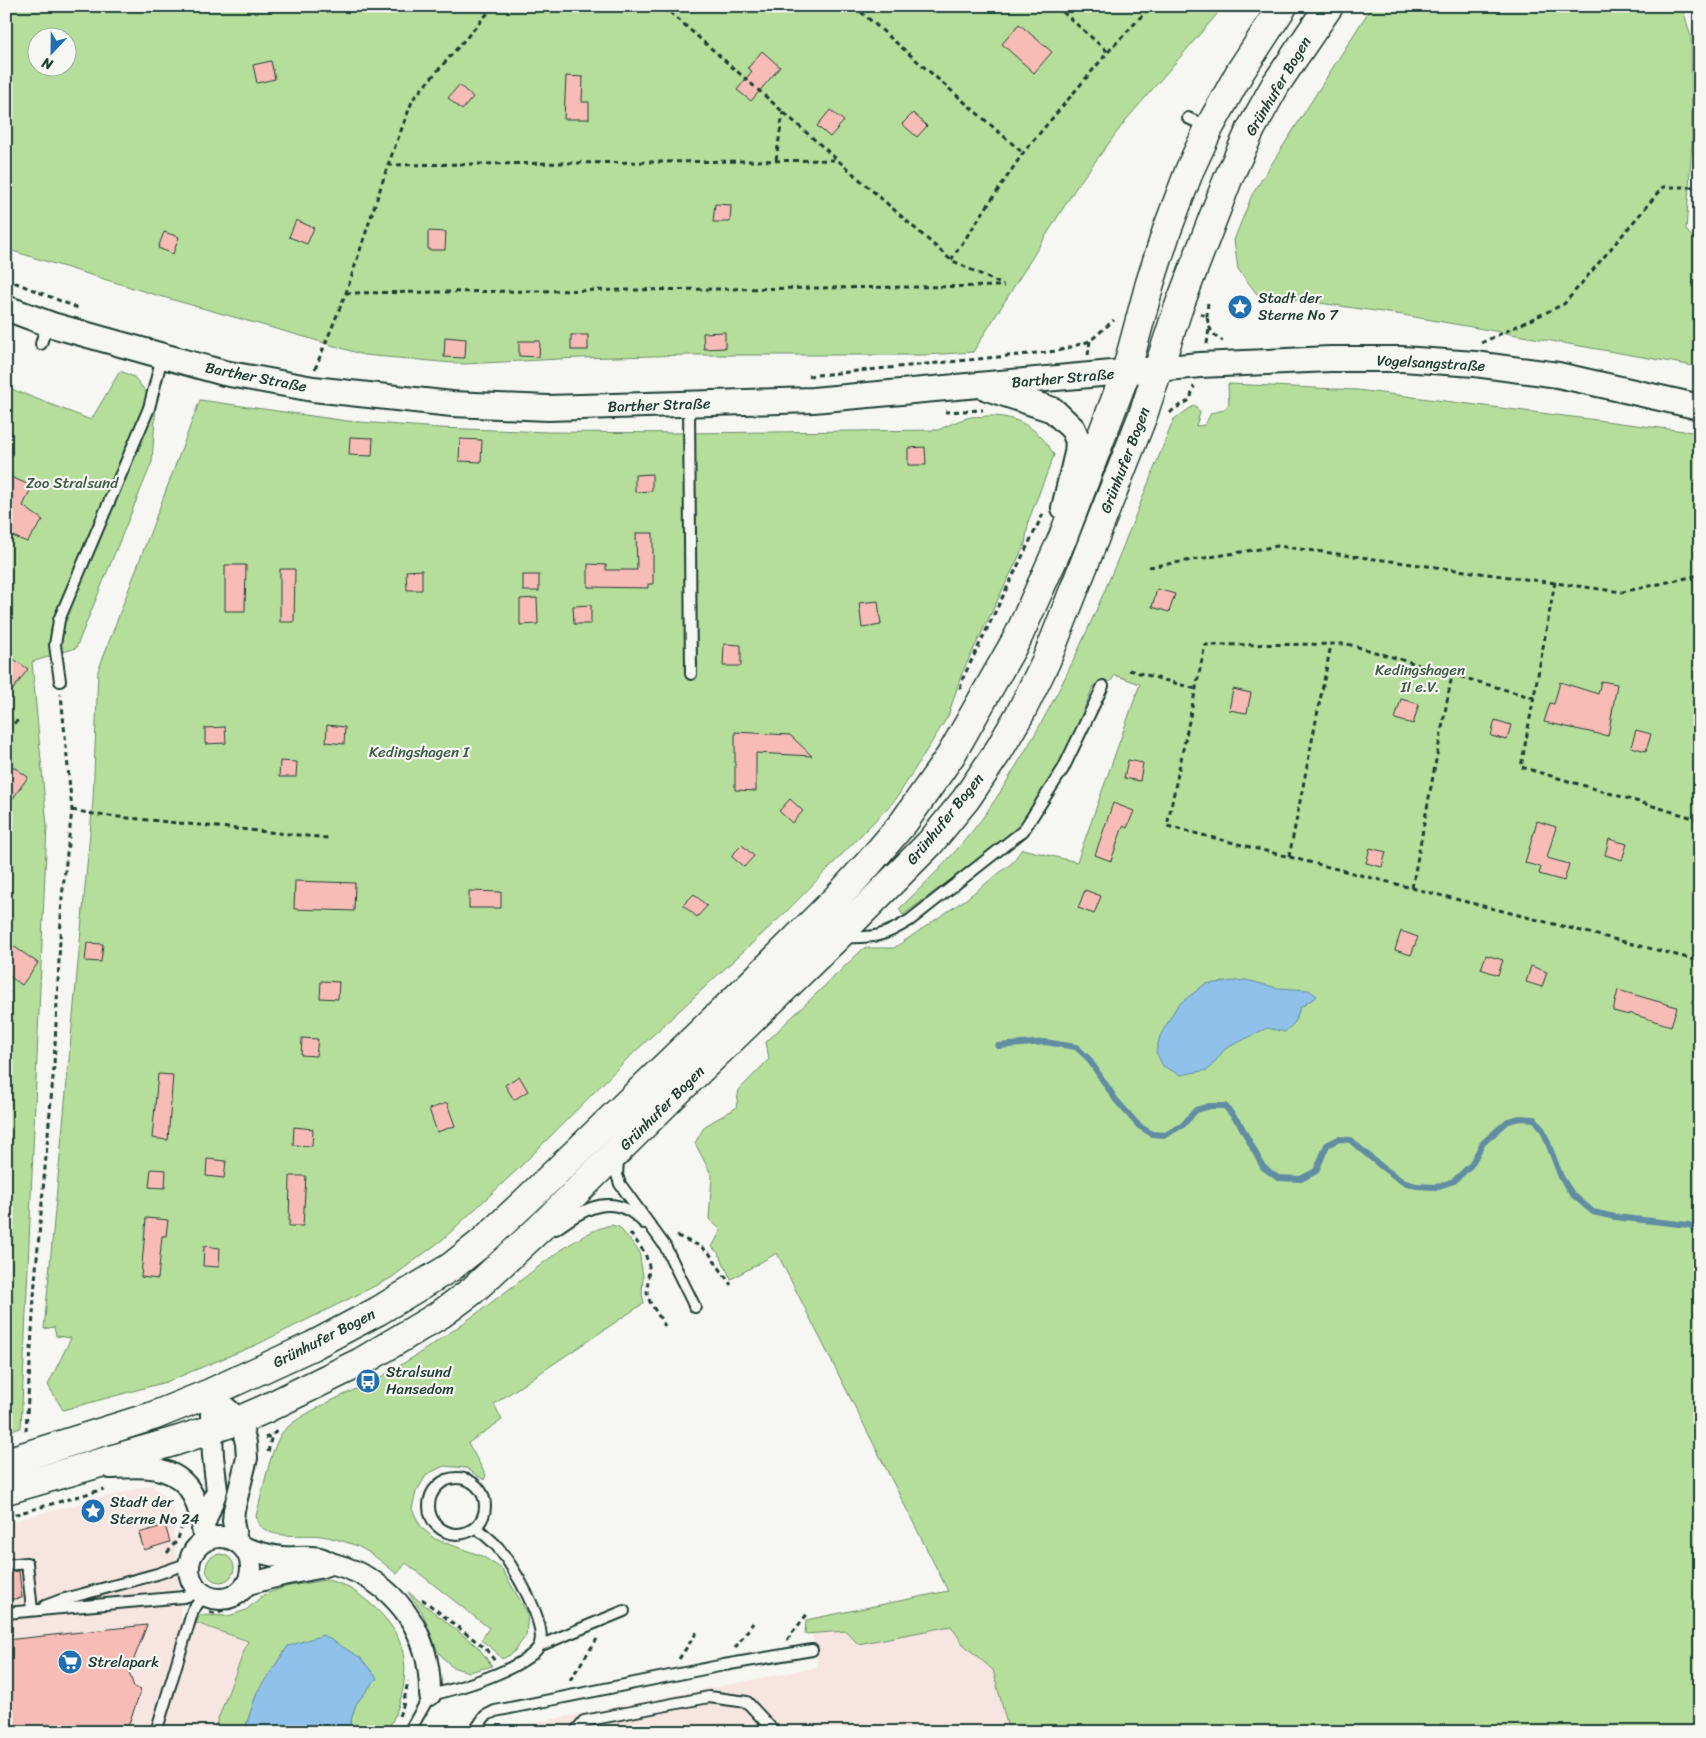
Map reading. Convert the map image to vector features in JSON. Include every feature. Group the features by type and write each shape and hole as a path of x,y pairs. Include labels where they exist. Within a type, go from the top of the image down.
{"main road":[{"name":"Grünhufer Bogen","path":"6,1462 153,1416 210,1393 312,1346 378,1311 450,1267 480,1244 526,1201 838,897 869,863 904,822 950,755 1018,637 1066,529 1126,372 1143,306 1167,230 1190,169 1199,123 1240,72 1283,6"},
{"name":"Grünhufer Bogen","path":"6,1490 240,1420 361,1362 406,1336 472,1291 517,1250 837,937 930,843 966,799 999,750 1021,712 1046,662 1143,415 1178,309 1228,178 1251,129 1276,84 1329,6"}],"street":[{"name":"Barther Straße","path":"6,308 46,335 162,357 267,381 452,404 548,408 813,400 1159,368"},
{"name":"Vogelsangstraße","path":"1159,368 1330,359 1402,359 1475,364 1558,375 1700,407"},
{"path":"980,386 1053,410 1073,429 1078,441 1078,448 1064,504 1066,529"},
{"path":"210,1393 240,1420 246,1443 247,1458 233,1521 241,1545 250,1556 251,1575 248,1584 228,1598 212,1598 202,1594 194,1584 190,1574 189,1563 217,1490 211,1430 210,1393"},
{"name":"Grünhufer Bogen","path":"78,1469 145,1466 165,1470 187,1486 195,1500 201,1535"},
{"path":"201,1535 208,1539 228,1538 241,1545 281,1557 321,1558 332,1564 347,1567 375,1582 395,1598 412,1619 423,1645 427,1661 430,1677 430,1695"},
{"path":"248,1584 332,1564"}],"lane":[{"path":"60,681 55,645 58,620 150,408 162,357"},
{"path":"689,404 691,674"},
{"path":"837,937 868,938 892,932 1023,831 1063,769 1103,686"},
{"path":"622,1147 617,1160 617,1175 620,1184 665,1246 695,1307"},
{"path":"517,1250 544,1238 565,1222 586,1210 612,1204 626,1208 641,1220 665,1246"},
{"path":"452,1478 461,1478 470,1481 477,1487 485,1503 485,1512 482,1520 476,1527 468,1532 449,1533 434,1522 429,1504 431,1495 436,1487 452,1478"},
{"path":"476,1527 496,1546 522,1583 541,1632 539,1646"},
{"path":"6,1566 27,1563 32,1610"},
{"path":"32,1610 189,1563"},
{"path":"6,1613 202,1594"},
{"path":"156,1732 193,1610 202,1594"},
{"path":"409,1732 430,1695 461,1688 525,1660 539,1646 611,1618 624,1611"},
{"path":"474,1732 485,1716 495,1711 724,1665 812,1650"},
{"path":"575,1732 584,1720 709,1697 747,1702 775,1732"}],"path":[{"path":"323,372 313,372 346,294 388,165 412,99 494,6"},
{"path":"346,294 1004,286 950,260 663,6"},
{"path":"854,6 1024,153"},
{"path":"1056,6 1108,52"},
{"path":"950,260 1024,153 1108,52 1151,6"},
{"path":"776,160 783,112"},
{"path":"388,165 837,160"},
{"path":"1490,344 1480,343 1564,304 1663,187 1700,187"},
{"path":"6,279 85,311"},
{"path":"1178,309 1195,311 1207,317 1209,328 1214,335 1230,343"},
{"path":"801,377 1058,351 1090,341 1116,320"},
{"path":"958,693 963,678 1040,522 1046,506"},
{"path":"1149,567 1278,546 1622,592 1700,575"},
{"path":"1555,582 1521,767 1700,820"},
{"path":"1288,857 1331,644"},
{"path":"1534,698 1347,644 1205,645 1168,826 1700,961"},
{"path":"1129,670 1196,689"},
{"path":"1412,888 1452,674"},
{"path":"26,1436 35,1281 54,1066 62,897 72,810 60,681"},
{"path":"6,728 18,720"},
{"path":"72,810 328,838"},
{"path":"6,990 12,996"},
{"path":"629,1232 645,1252 648,1266 647,1293 650,1302 665,1326"},
{"path":"676,1235 700,1246 709,1253 732,1285"},
{"path":"157,1574 156,1560 170,1551 178,1539 183,1524"},
{"path":"775,1656 808,1613"},
{"path":"559,1697 611,1618"},
{"path":"724,1665 753,1623"},
{"path":"668,1677 697,1632"},
{"path":"396,1722 403,1706 409,1676"}],"shaded area":[{"path":"152,1485 167,1499 175,1517 174,1536 181,1618 248,1641 213,1732 6,1732 6,1523"},
{"path":"951,1626 963,1644 993,1670 1009,1732 488,1732 818,1667 812,1634 846,1631 858,1644"}],"green space":[{"path":"6,6 1224,6 1126,120 1077,186 973,352 927,355 689,355 464,364 364,355 156,295 6,249"},
{"path":"1372,6 1682,6 1691,37 1692,142 1686,230 1700,246 1700,367 1403,315 1257,294 1238,269 1234,240 1252,195"},
{"name":"Zoo Stralsund","path":"120,371 134,377 156,404 152,462 76,648 32,662 47,826 21,1428 6,1432 6,387 91,420"},
{"name":"Kedingshagen II e.V.","path":"1228,384 1357,390 1700,433 1700,1732 1009,1732 993,1670 963,1644 951,1626 858,1644 846,1631 805,1634 806,1620 948,1591 777,1253 731,1279 719,1254 712,1247 721,1230 709,1219 712,1176 695,1143 705,1126 736,1108 739,1090 769,1059 766,1042 864,948 894,948 966,899 1012,863 1022,849 1077,862 1140,684 1115,675 1111,681 1093,687 1060,767 1029,816 1003,841 903,915 899,909 947,860 981,820 994,802 1047,713 1087,631 1174,419 1195,405 1200,413 1196,426 1205,425 1211,413 1224,410 1229,404"},
{"name":"Kedingshagen I","path":"200,400 347,421 439,428 549,432 689,433 938,430 969,417 998,416 1018,421 1035,431 1054,455 1029,519 1025,544 962,673 948,716 896,799 787,911 626,1060 519,1168 442,1240 391,1278 256,1345 166,1382 63,1410 48,1385 71,1338 56,1336 54,1327 44,1329 93,801 98,671"},
{"path":"611,1225 619,1227 639,1251 643,1276 642,1294 644,1303 494,1404 502,1420 468,1443 486,1475 484,1480 466,1468 444,1466 427,1474 416,1492 412,1509 421,1527 435,1539 482,1556 502,1569 528,1614 526,1636 512,1654 502,1659 481,1640 489,1628 406,1563 397,1574 370,1553 352,1544 313,1535 283,1535 266,1530 259,1524 256,1516 270,1461 282,1433 290,1425 328,1402 398,1367 432,1345 573,1242"},
{"path":"220,1554 230,1558 234,1568 230,1578 220,1582 210,1578 206,1568 210,1558"},
{"path":"326,1580 347,1587 366,1600 387,1620 400,1643 405,1668 404,1682 397,1711 386,1732 345,1732 348,1729 356,1704 377,1678 257,1692 244,1732 213,1732 248,1641 196,1623 200,1615 228,1616 246,1610 263,1595 284,1587"},
{"path":"408,1592 478,1647 492,1666 469,1672 452,1667 438,1652 422,1612"}],"water":[{"path":"1246,980 1278,988 1309,990 1317,996 1300,1008 1295,1022 1285,1032 1267,1028 1225,1049 1208,1070 1180,1075 1163,1066 1156,1052 1160,1036 1177,1006 1205,984"},
{"path":"323,1635 361,1658 377,1678 356,1704 348,1730 345,1732 244,1732 257,1692 288,1646"}],"building":[{"path":"1019,24 1052,52 1034,73 1002,44"},
{"path":"762,51 780,67 751,101 737,90 752,71 748,68"},
{"path":"271,61 275,79 257,83 253,65"},
{"path":"566,76 583,77 582,102 589,102 589,119 564,119"},
{"path":"459,85 473,97 462,110 448,98"},
{"path":"830,110 844,121 830,137 817,126"},
{"path":"913,113 927,126 917,137 902,124"},
{"path":"715,204 731,205 730,222 713,222"},
{"path":"296,220 314,228 307,244 289,237"},
{"path":"428,231 446,232 445,250 428,250"},
{"path":"164,232 179,237 173,254 158,248"},
{"path":"725,332 725,348 704,349 703,333"},
{"path":"571,335 588,335 588,350 571,350"},
{"path":"445,337 466,339 465,358 444,357"},
{"path":"519,341 540,341 539,357 519,356"},
{"path":"350,437 373,438 372,456 349,455"},
{"path":"460,439 482,440 481,462 459,461"},
{"path":"925,447 926,465 908,465 908,448"},
{"path":"652,474 652,491 635,492 635,475"},
{"path":"6,475 32,486 23,506 43,520 27,542 10,535 6,543"},
{"path":"636,533 653,533 653,584 648,584 648,588 588,587 588,564 606,565 606,570 637,570"},
{"path":"225,565 246,565 245,611 225,611"},
{"path":"280,569 295,569 294,622 280,622"},
{"path":"422,570 422,590 407,590 406,571"},
{"path":"523,575 539,575 539,591 523,591"},
{"path":"1157,589 1175,594 1169,612 1152,607"},
{"path":"537,598 538,624 520,625 520,599"},
{"path":"878,601 881,625 862,628 859,603"},
{"path":"591,605 591,624 574,624 573,606"},
{"path":"724,644 741,645 741,666 723,666"},
{"path":"6,654 28,669 6,699"},
{"path":"1601,681 1617,684 1608,736 1544,722 1550,703 1554,704 1560,682 1598,694"},
{"path":"1233,689 1251,693 1247,713 1229,710"},
{"path":"1401,699 1419,704 1413,724 1395,719"},
{"path":"1495,720 1511,725 1507,740 1491,736"},
{"path":"327,725 345,727 344,744 326,742"},
{"path":"225,727 226,743 205,744 205,728"},
{"path":"1636,730 1651,734 1646,751 1631,747"},
{"path":"735,732 790,735 812,756 756,753 756,791 735,790"},
{"path":"1128,760 1143,763 1140,781 1124,778"},
{"path":"280,761 297,762 296,777 279,777"},
{"path":"6,762 28,777 6,808"},
{"path":"790,799 803,811 792,823 779,811"},
{"path":"1113,803 1134,811 1127,828 1123,826 1111,861 1095,855"},
{"path":"1537,821 1556,827 1547,858 1569,864 1564,881 1539,874 1541,867 1525,863"},
{"path":"1609,839 1627,844 1622,860 1605,855"},
{"path":"742,845 754,856 744,867 731,856"},
{"path":"1370,848 1386,852 1382,867 1366,863"},
{"path":"295,881 355,883 354,911 294,909"},
{"path":"1085,890 1101,896 1094,914 1078,908"},
{"path":"469,891 501,892 501,908 469,908"},
{"path":"694,894 707,906 697,917 683,905"},
{"path":"1401,931 1418,937 1411,955 1395,950"},
{"path":"6,941 38,963 22,985 6,974"},
{"path":"87,943 103,944 101,962 85,961"},
{"path":"1486,955 1503,960 1498,975 1481,969"},
{"path":"1531,966 1547,972 1542,987 1526,982"},
{"path":"321,981 339,982 338,999 320,998"},
{"path":"1618,990 1677,1007 1671,1026 1629,1013 1629,1015 1613,1011"},
{"path":"302,1038 318,1039 316,1056 301,1055"},
{"path":"158,1074 173,1075 168,1140 152,1138"},
{"path":"519,1076 528,1091 514,1100 505,1085"},
{"path":"447,1103 455,1126 437,1132 429,1109"},
{"path":"294,1127 313,1129 312,1146 293,1145"},
{"path":"207,1159 226,1161 224,1178 206,1176"},
{"path":"151,1169 166,1170 165,1188 149,1187"},
{"path":"290,1176 306,1176 303,1226 289,1226"},
{"path":"146,1218 168,1220 166,1236 162,1236 158,1279 141,1277"},
{"path":"204,1246 220,1248 219,1267 203,1266"},
{"path":"165,1525 170,1542 144,1550 139,1533"},
{"path":"19,1571 22,1598 6,1600 6,1572"},
{"name":"Strelapark","path":"147,1625 129,1672 134,1687 141,1690 126,1732 6,1732 6,1640"}],"waterway":[{"path":"998,1046 1045,1042 1076,1047 1088,1058 1116,1100 1139,1126 1152,1134 1165,1135 1183,1125 1196,1110 1210,1106 1225,1106 1240,1124 1263,1167 1278,1178 1301,1179 1316,1171 1327,1145 1339,1139 1350,1140 1403,1182 1416,1186 1436,1187 1454,1181 1471,1165 1483,1143 1508,1121 1520,1118 1535,1119 1543,1130 1561,1177 1572,1194 1593,1212 1615,1217 1689,1225 1700,1232"}],"place":[{"name":"Stadt der Sterne No 7","path":"1240,307"},
{"name":"Stralsund Hansedom","path":"368,1381"},
{"name":"Stadt der Sterne No 24","path":"93,1511"},
{"name":"Strelapark","path":"70,1662"}]}
